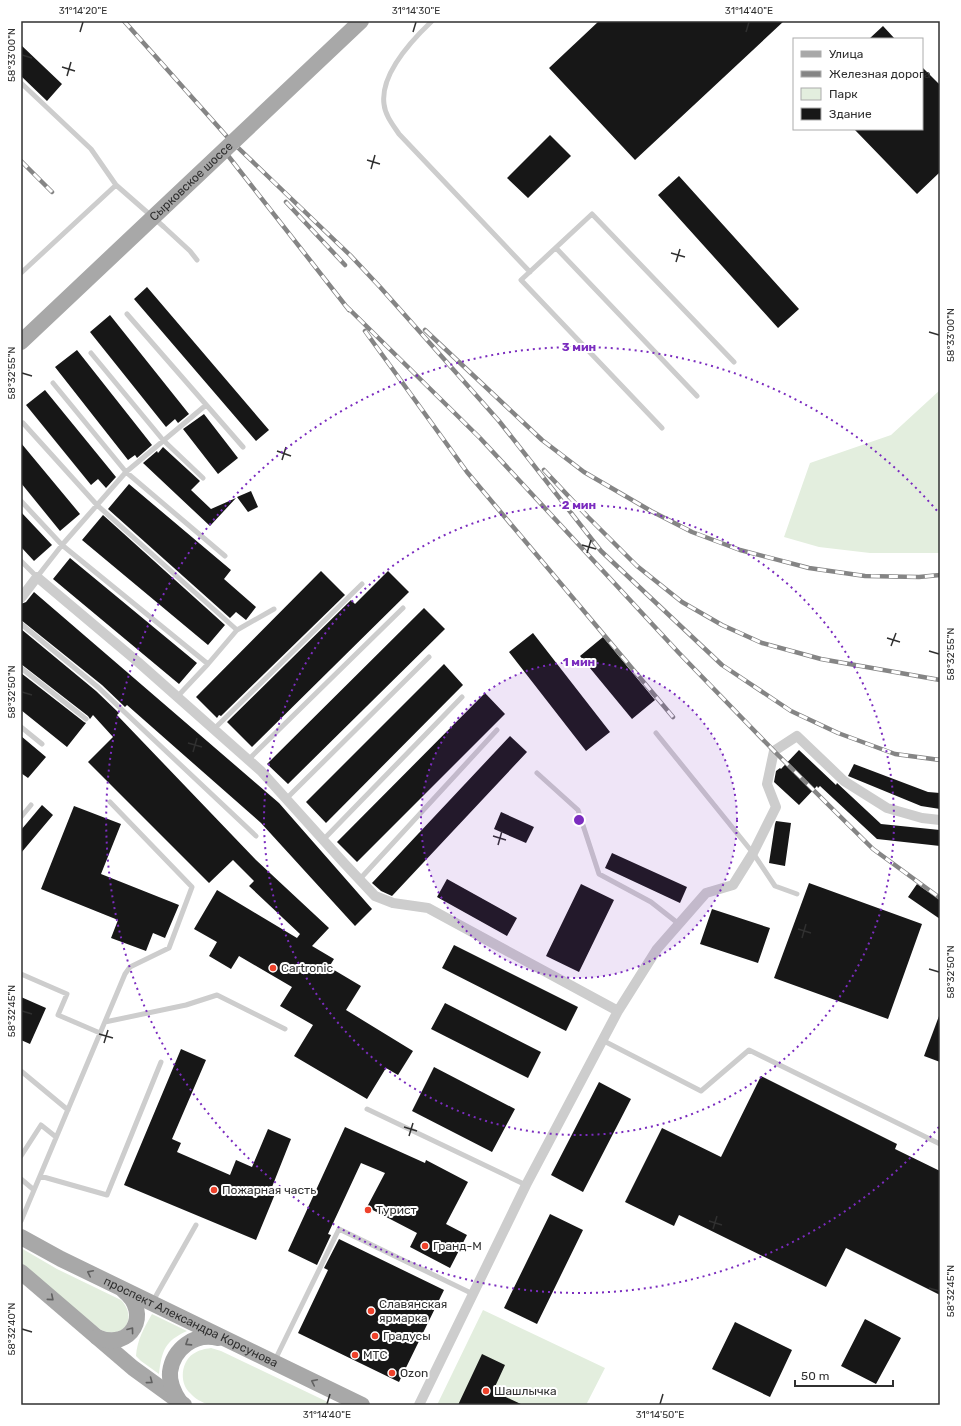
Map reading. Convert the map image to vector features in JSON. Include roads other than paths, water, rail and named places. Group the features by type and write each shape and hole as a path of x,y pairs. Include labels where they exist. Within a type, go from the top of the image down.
{"main road":[{"name":"Сырковское шоссе","path":"21,342 361,21"},
{"name":"проспект Александра Корсунова","path":"21,1237 61,1260 362,1405"},
{"path":"21,1272 133,1368 184,1405"},
{"path":"97,1337 106,1341 116,1341 126,1337 134,1329 137,1320 137,1310 133,1301 126,1293 115,1285"},
{"path":"184,1405 179,1401 172,1388 170,1373 174,1358 184,1346 196,1338 212,1336 225,1339"}],"street":[{"path":"21,598 37,577 178,697 261,771 375,896 393,903 428,908 618,1011"},
{"path":"419,1405 526,1185 618,1011 657,949 706,893 733,885 753,853 776,807 767,784 774,751 797,736 844,781 887,808 922,818 940,820"}],"lane":[{"path":"432,21 416,36 399,58 393,70 384,95 384,104 387,114 399,134 530,272"},
{"path":"21,83 91,149 116,185 190,251 197,260"},
{"path":"21,273 116,185"},
{"path":"662,428 521,280 592,214 734,362"},
{"path":"556,248 697,396"},
{"path":"127,314 243,447"},
{"path":"91,353 163,440 202,478"},
{"path":"53,383 126,472 225,556"},
{"path":"21,561 37,577 62,545 126,472 206,405"},
{"path":"23,423 97,505 237,630"},
{"path":"21,501 62,545 208,664"},
{"path":"214,729 362,584"},
{"path":"248,760 402,608"},
{"path":"178,697 237,630 274,609"},
{"path":"21,624 99,688 256,836"},
{"path":"286,799 429,657"},
{"path":"21,668 86,719"},
{"path":"323,840 462,696"},
{"path":"21,727 42,744"},
{"path":"359,880 497,730"},
{"path":"656,733 753,853 775,886 797,894"},
{"path":"537,773 578,810 599,874 651,902 679,924"},
{"path":"21,1221 125,974 130,967 169,948 192,887 110,802"},
{"path":"21,816 31,805"},
{"path":"21,974 67,994 58,1015 100,1032"},
{"path":"105,1022 186,1005 217,995 285,1029"},
{"path":"602,1040 701,1091 748,1050 940,1144"},
{"path":"40,1176 107,1195 161,1062"},
{"path":"21,1071 68,1110"},
{"path":"367,1109 526,1185"},
{"path":"21,1156 41,1125 56,1137"},
{"path":"21,1179 34,1190"},
{"path":"152,1303 196,1225"},
{"path":"274,1363 339,1229 473,1294"}],"railway":[{"path":"124,21 230,140 350,255 380,287 499,421 601,551 722,665 791,711 838,733 895,754 940,760"},
{"path":"222,148 349,310"},
{"path":"21,161 52,192"},
{"path":"286,202 345,265"},
{"path":"345,305 480,438 679,653 774,751 873,849 940,898"},
{"path":"425,330 542,440 584,472 651,511 692,532 740,550 809,568 865,576 919,577 940,575"},
{"path":"365,331 467,472 673,717"},
{"path":"544,470 637,566 682,602 722,625 762,643 821,659 940,680"}],"place":[{"name":"Cartronic","path":"273,968"},
{"name":"Пожарная часть","path":"214,1190"},
{"name":"Турист","path":"368,1210"},
{"name":"Гранд-М","path":"425,1246"},
{"name":"Славянская ярмарка","path":"371,1311"},
{"name":"Градусы","path":"375,1336"},
{"name":"МТС","path":"355,1355"},
{"name":"Ozon","path":"392,1373"},
{"name":"Шашлычка","path":"486,1391"}]}
